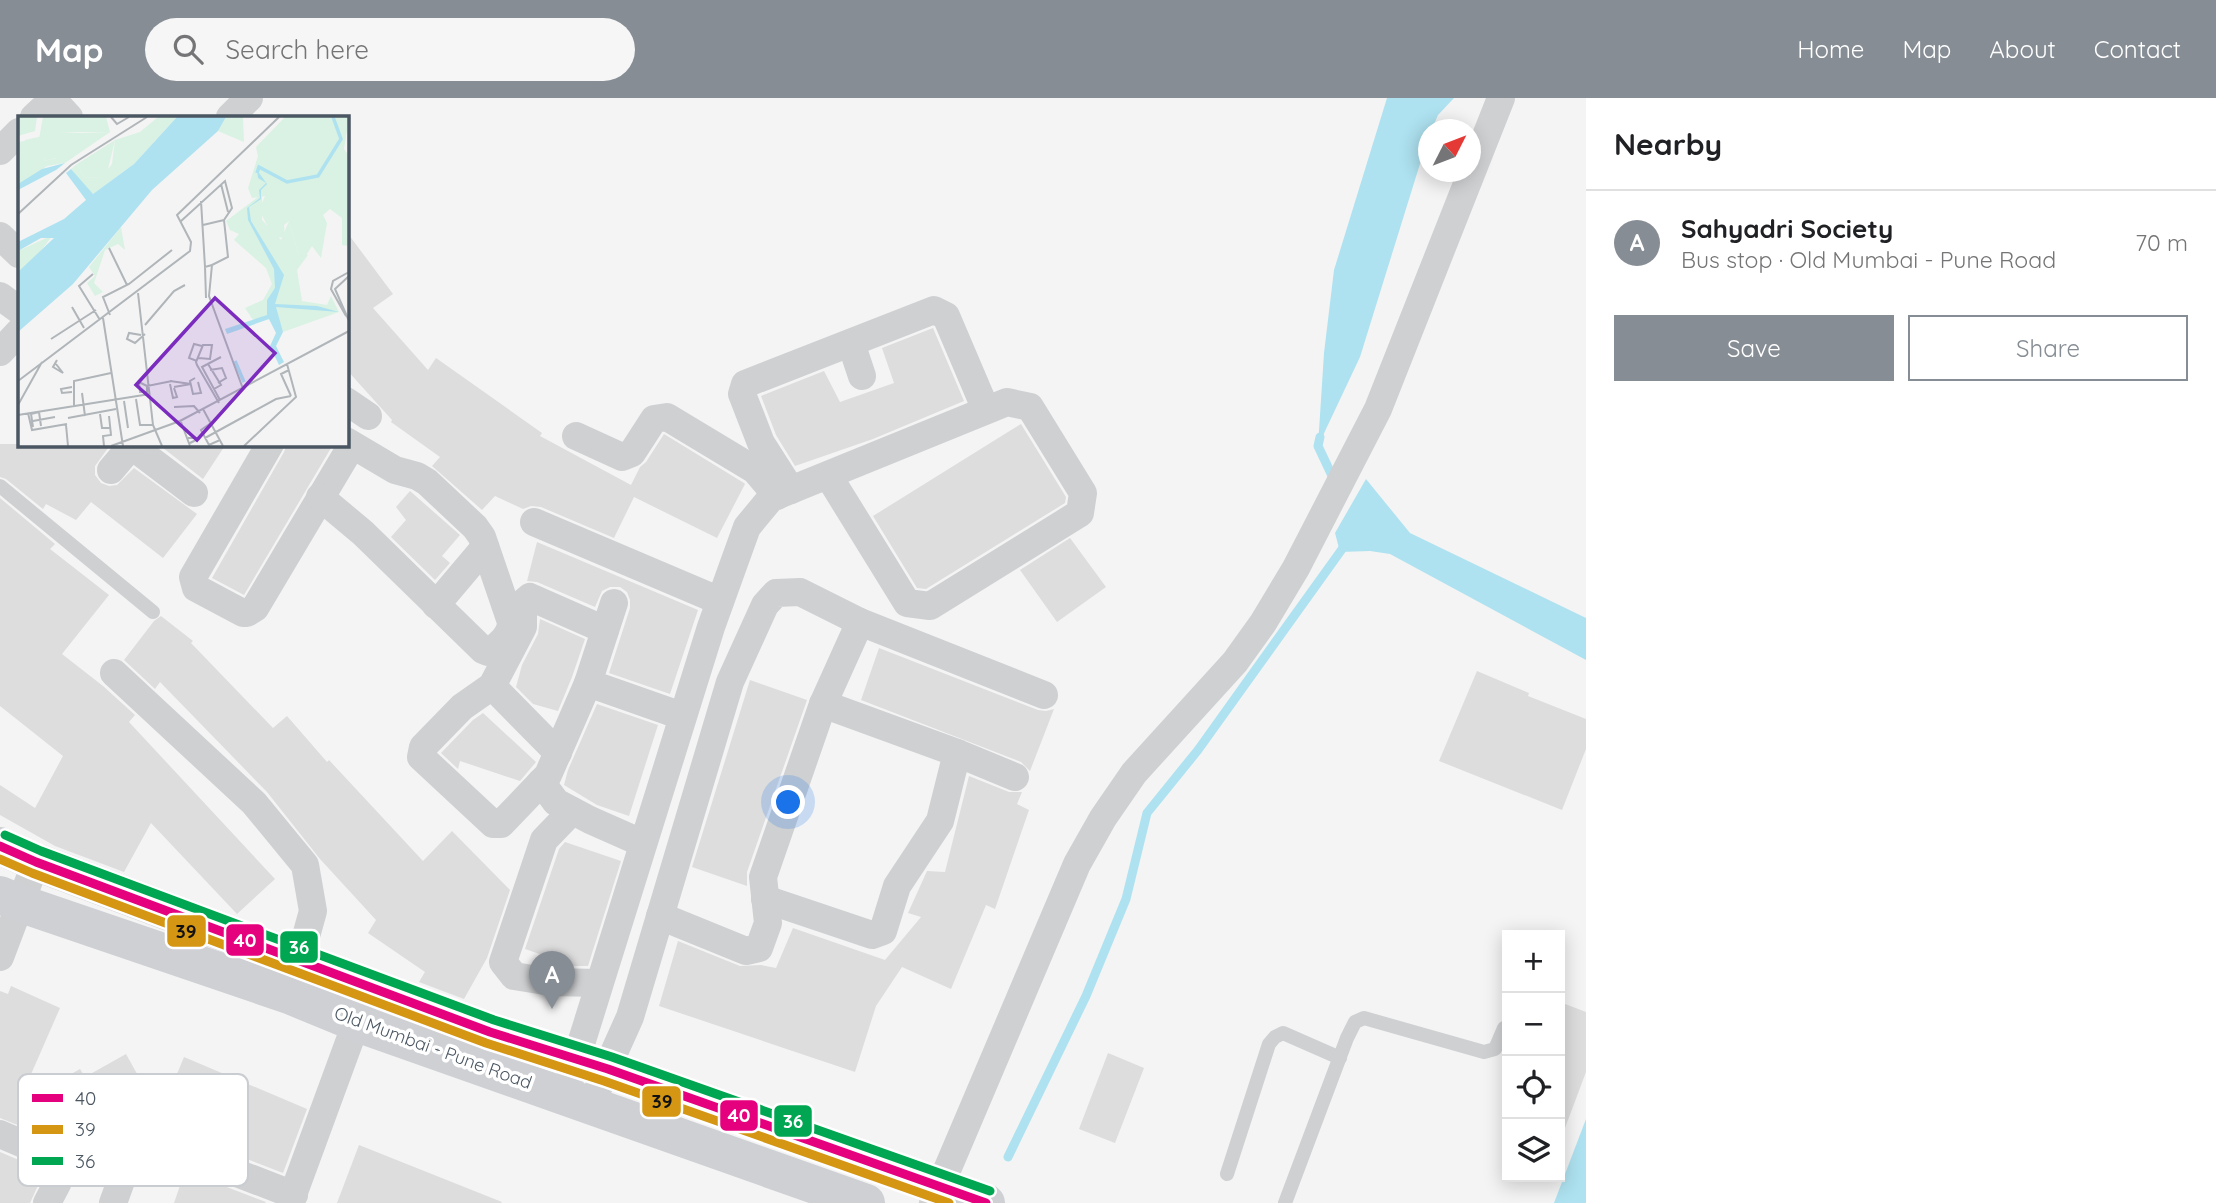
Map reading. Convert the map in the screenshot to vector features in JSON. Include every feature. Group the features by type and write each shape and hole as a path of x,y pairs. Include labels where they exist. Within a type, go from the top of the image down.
{"main road":[{"name":"Old Mumbai - Pune Road","path":"0,846 294,978 363,1005 577,1099 866,1203"},
{"name":"Old Mumbai - Pune Road","path":"9,899 294,978"},
{"name":"Old Mumbai - Pune Road","path":"363,1005 490,1032 592,1064 936,1194 986,1203"}],"street":[{"path":"231,116 249,98"},
{"path":"936,1194 1077,864 1103,818 1134,773 1234,662 1263,623 1296,568 1338,487 1378,409 1501,98"},
{"path":"35,116 47,105 55,103 68,116"},
{"path":"0,151 18,133"},
{"path":"0,236 18,253"},
{"path":"0,296 18,309"},
{"path":"784,493 742,394 745,384 934,310 946,316 986,410"},
{"path":"0,352 18,333"},
{"path":"851,343 862,376"},
{"path":"592,1064 598,983 682,716 747,527 771,498 1007,402 1030,407 1083,493 1080,513 930,606 907,603 828,475"},
{"path":"576,436 622,457 632,453 654,419 667,417 755,470 784,493"},
{"path":"320,497 363,533 483,650 488,652 493,649 508,634 511,622 485,547 475,527 427,482 396,470 349,443"},
{"path":"111,470 132,446"},
{"path":"134,446 194,493"},
{"path":"269,446 193,577 194,585 243,613 252,611 347,446"},
{"path":"534,522 720,601"},
{"path":"436,605 485,547"},
{"path":"606,630 530,597 523,603 523,627 492,686 476,695 423,747 421,757 493,824 502,824 548,775 588,683 630,562"},
{"path":"577,1099 592,1064 630,1017 730,682 765,605 776,593 800,592 860,622 1044,695"},
{"path":"660,916 746,951 759,948 768,923 764,877 822,704 860,622"},
{"path":"114,673 254,803 305,865 313,911 294,978"},
{"path":"588,683 682,716"},
{"path":"492,686 558,753"},
{"path":"822,704 1015,776"},
{"path":"765,899 872,935 883,931 897,886 940,821 957,754"},
{"path":"541,782 556,802 642,843"},
{"path":"572,811 544,840 503,962 514,976 551,982 598,983"},
{"path":"0,957 9,899 36,862"},
{"path":"248,1180 292,1199 363,1005"},
{"path":"0,1134 18,1142"},
{"path":"47,1203 56,1186"},
{"path":"113,1203 119,1186"}],"lane":[{"path":"0,486 153,612"},
{"path":"1285,1203 1356,1022 1364,1018 1484,1052 1495,1049 1502,1033"},
{"path":"1227,1174 1269,1044 1275,1037 1283,1033 1340,1058"}],"water":[{"path":"1387,98 1454,98 1436,119 1418,119 1418,170 1360,357 1318,446 1324,353 1334,270"},
{"path":"1366,479 1410,533 1586,618 1586,660 1390,554 1370,551 1340,552 1335,533"},
{"path":"1586,1119 1586,1203 1554,1203 1562,1182 1565,1182 1565,1174"}],"building":[{"path":"348,234 393,294 373,308 428,370 436,358 542,433 540,436 631,485 640,467 664,434 745,484 717,538 634,497 614,538 541,507 523,509 495,496 482,510 432,466 440,457 391,422 348,371"},
{"path":"933,328 964,401 873,439 795,466 776,435 761,396 824,371 840,402 894,383 882,348"},
{"path":"1021,424 1066,497 1065,503 926,589 917,588 873,516"},
{"path":"0,444 110,446 95,466 95,475 101,483 117,485 134,468 197,514 163,558 91,502 76,520 46,504 43,509 0,477"},
{"path":"161,446 225,446 203,479"},
{"path":"286,446 331,448 244,595 212,578"},
{"path":"410,491 460,535 442,556 450,563 435,580 391,537 406,520 396,507"},
{"path":"0,498 55,544 50,549 109,595 62,654 135,715 129,722 275,879 237,914 151,823 124,872 55,846 0,815 0,785 35,808 63,756 0,706"},
{"path":"1070,538 1106,587 1057,622 1020,570"},
{"path":"537,542 698,610 670,694 609,673 630,608 627,592 620,587 610,587 602,591 595,607 537,582 527,581"},
{"path":"161,616 193,641 191,643 273,728 287,716 327,762 329,760 423,861 452,831 510,890 487,958 464,999 419,982 425,972 368,933 376,920 320,859 267,792 160,682 155,689 124,660 154,621"},
{"path":"540,619 585,639 558,711 533,704 516,687 522,665 538,634"},
{"path":"879,648 1038,710 1054,709 1030,771 1021,762 861,700"},
{"path":"1477,671 1529,693 1528,696 1586,719 1586,749 1562,810 1439,761"},
{"path":"750,680 807,700 747,872 747,886 692,867"},
{"path":"597,704 658,725 629,816 597,805 564,785"},
{"path":"483,713 536,762 520,781 460,761 458,769 441,753"},
{"path":"969,776 1009,792 1022,792 1017,804 1029,810 995,909 986,905 951,989 902,967 876,1006 855,1072 659,1006 678,941 740,966 761,965 776,968 793,928 885,960 921,917 908,913 927,871 945,872"},
{"path":"565,842 621,861 588,966 575,966 525,949 559,849"},
{"path":"11,986 60,1008 31,1074 18,1074 18,1125 0,1118 0,991 8,994"},
{"path":"1565,1004 1586,1012 1586,1072 1565,1128"},
{"path":"1108,1053 1144,1068 1115,1143 1079,1129"},
{"path":"126,1054 137,1074 90,1074"},
{"path":"184,1057 224,1074 177,1074"},
{"path":"248,1084 307,1109 283,1173 248,1159"},
{"path":"359,1145 502,1202 337,1203"},
{"path":"0,1152 18,1160 18,1186 38,1186 30,1203 0,1203"},
{"path":"180,1186 224,1186 266,1202 265,1203 174,1203"}],"waterway":[{"path":"1320,437 1318,446 1335,482"},
{"path":"1008,1157 1086,996 1126,899 1147,813 1198,750 1345,545"}],"transit line":[{"name":"36","path":"5,835 41,851 494,1020 612,1057 990,1191"},
{"name":"40","path":"0,846 36,862 490,1032 608,1069 986,1203"},
{"name":"39","path":"0,859 486,1043 604,1081 949,1203"}],"place":[{"name":"Sahyadri Society","path":"552,1009"}]}
